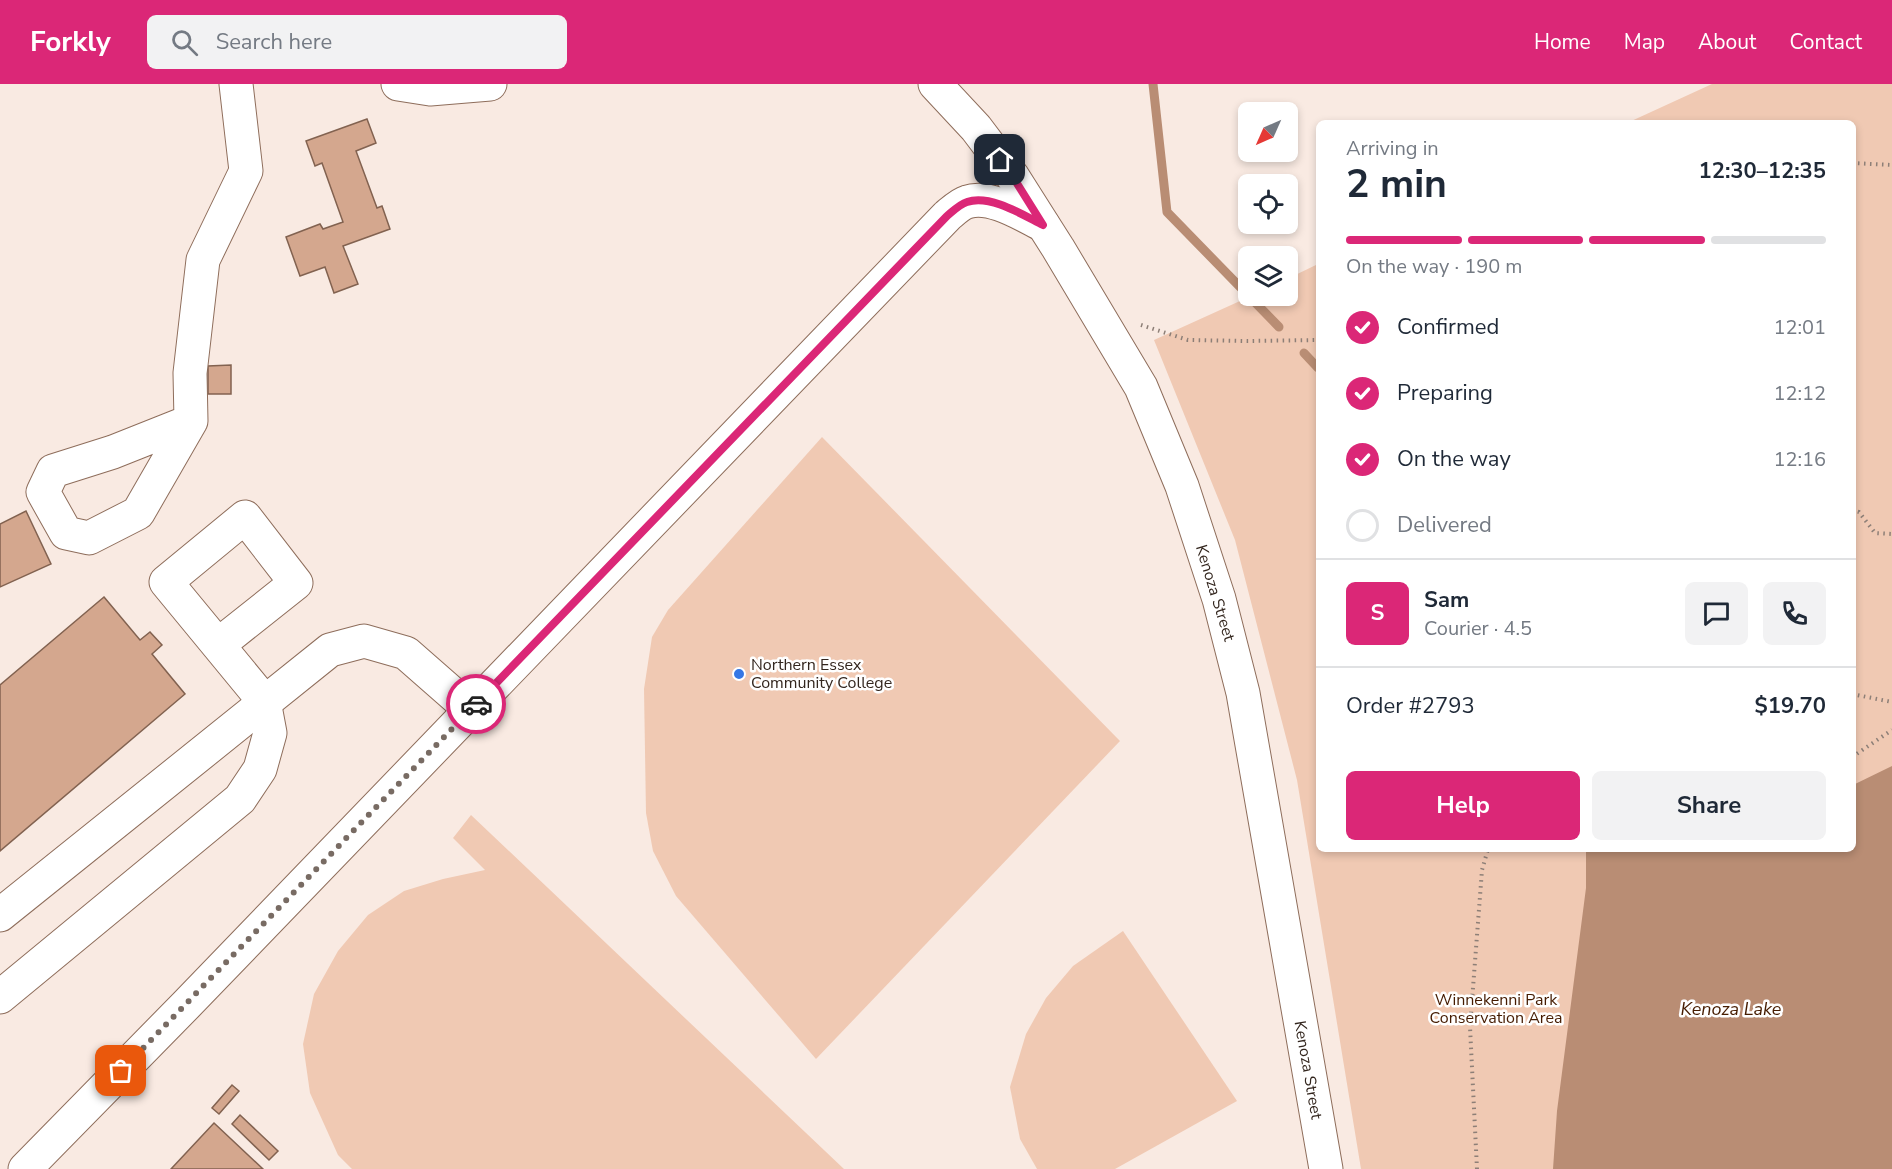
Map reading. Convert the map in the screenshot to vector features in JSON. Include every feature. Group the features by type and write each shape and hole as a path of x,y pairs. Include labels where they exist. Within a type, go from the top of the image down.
{"street":[{"path":"190,421 190,373 203,260 246,171 236,84"},
{"path":"398,84 430,89 490,84"},
{"name":"Kenoza Street","path":"935,84 976,128 1013,177 1043,225 1141,387 1182,486 1219,600 1243,693 1326,1169"},
{"path":"25,1169 947,216 965,202 988,201 1043,225"},
{"path":"0,915 330,650 364,641 406,652 471,710"},
{"path":"0,997 240,799 260,769 270,733 264,701 219,645"}],"path":[{"path":"1856,163 1892,165"},
{"path":"1139,325 1188,340 1316,340"},
{"path":"1856,511 1875,532 1892,534"},
{"path":"1856,695 1892,702"},
{"path":"1856,754 1892,730"},
{"path":"1477,1169 1470,1027 1482,870 1487,852"}],"green space":[{"name":"Winnekenni Park Conservation Area","path":"1712,84 1892,84 1892,1169 1361,1169 1297,780 1235,540 1154,340 1238,302 1238,306 1298,306 1298,274 1316,265 1316,852 1856,852 1856,120 1634,120"},
{"path":"822,437 1120,741 816,1059 676,896 653,851 646,813 644,689 652,637 668,610"},
{"path":"471,815 844,1169 352,1169 338,1155 310,1093 303,1044 314,994 338,951 368,915 404,891 443,879 485,870 453,838"},
{"path":"1123,931 1237,1101 1115,1169 1037,1169 1020,1139 1010,1087 1026,1034 1046,998 1073,966"}],"water":[{"name":"Kenoza Lake","path":"1892,766 1892,1169 1553,1169 1557,1111 1586,888 1586,852 1856,852 1856,784"}],"building":[{"path":"367,119 376,143 356,151 377,208 382,206 390,229 343,246 358,284 334,293 325,267 300,276 286,237 320,224 323,229 343,222 322,163 315,166 306,141"},
{"path":"231,365 231,394 208,394 208,366"},
{"path":"26,511 51,564 0,587 0,524"},
{"path":"104,597 140,640 150,632 162,645 152,654 185,694 0,851 0,685"},
{"path":"232,1085 239,1091 219,1114 212,1108"},
{"path":"240,1115 278,1151 269,1160 232,1124"},
{"path":"214,1123 263,1169 171,1169"}],"waterway":[{"path":"1153,84 1167,212 1279,327"},
{"path":"1304,353 1316,366"}],"way so far":[{"path":"121,1071 476,704"}],"place":[{"name":"Northern Essex Community College","path":"739,674"}],"route":[{"path":"476,704 947,216 965,202 988,201 1043,225 1000,160"}]}
